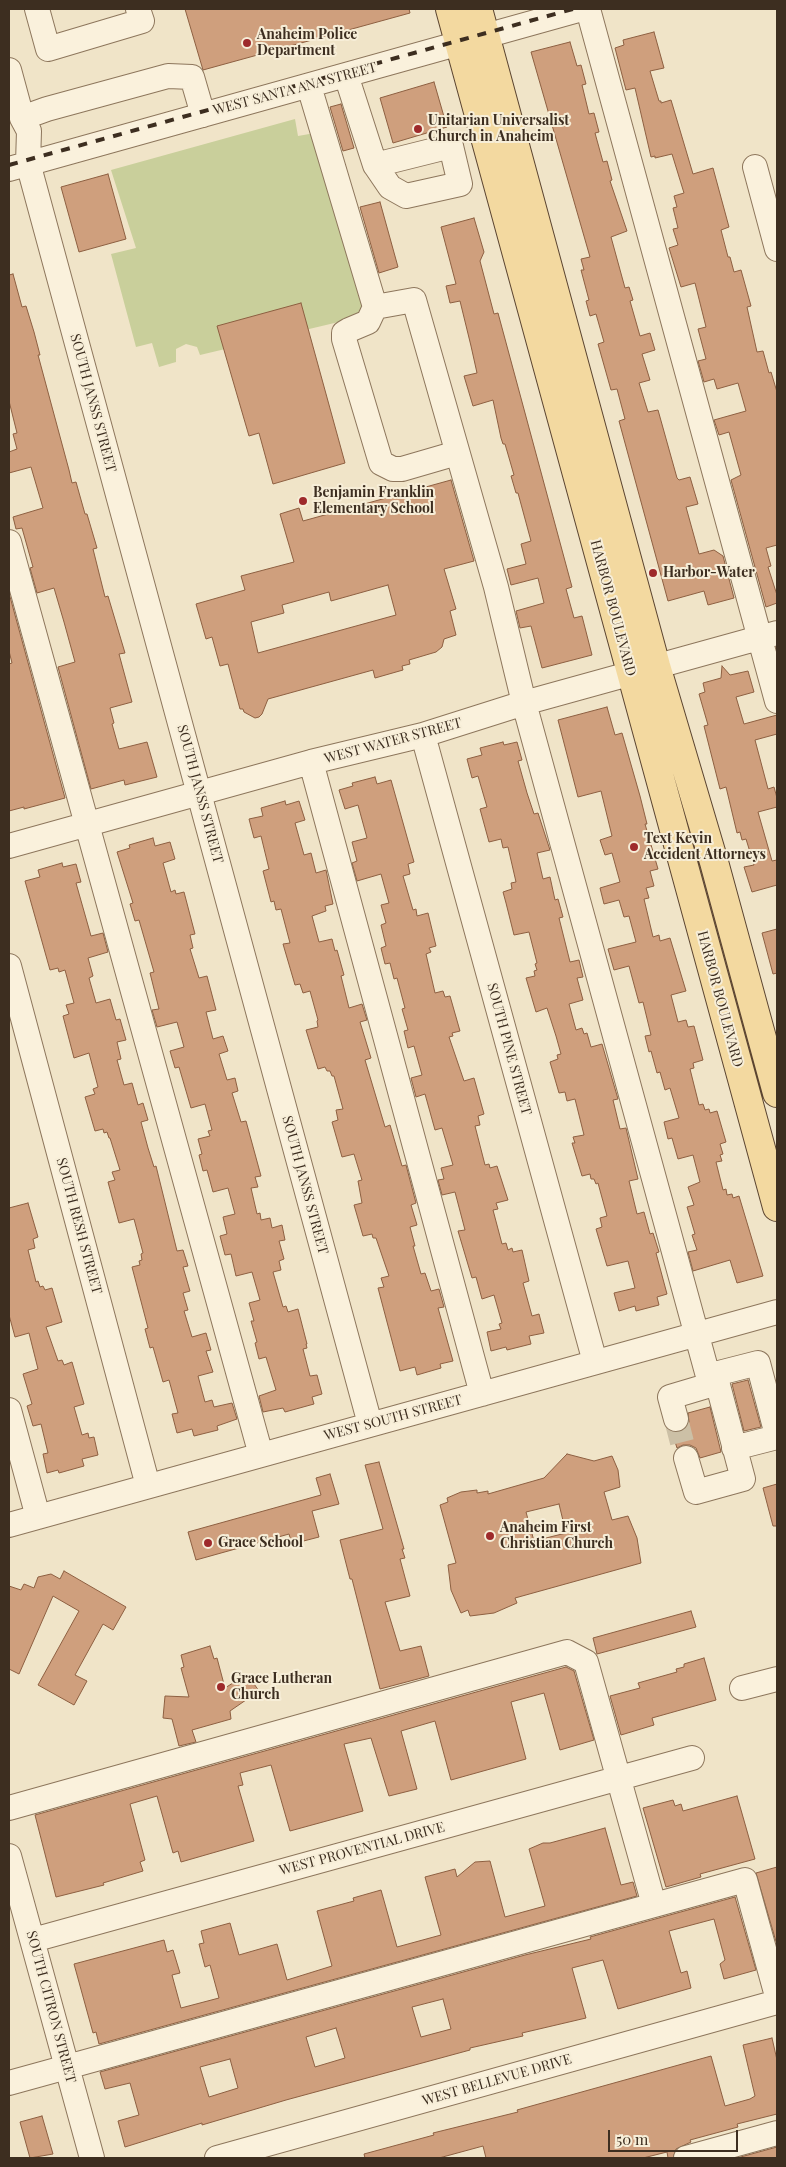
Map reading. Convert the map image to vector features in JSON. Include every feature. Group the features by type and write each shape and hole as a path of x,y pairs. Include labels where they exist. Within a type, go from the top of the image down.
{"main road":[{"name":"HARBOR BOULEVARD","path":"450,9 643,669 714,862 777,1094"},
{"name":"HARBOR BOULEVARD","path":"478,9 777,1207"}],"street":[{"path":"37,9 48,49 142,21 138,9"},
{"name":"WEST SANTA ANA STREET","path":"18,166 582,9"},
{"path":"588,9 769,635 777,701"},
{"name":"SOUTH JANSS STREET","path":"9,70 22,118 29,131 18,166 199,793 370,1424"},
{"path":"346,75 374,165"},
{"path":"22,118 47,109 168,76 192,77 203,115"},
{"path":"309,86 374,307 368,322 344,333 344,338 381,463 393,469 402,469 458,453"},
{"path":"755,167 777,248"},
{"path":"374,307 414,300 496,587 524,703 696,1335 708,1376 716,1379"},
{"path":"9,542 261,1455"},
{"name":"WEST WATER STREET","path":"9,846 310,762 423,735 524,703 769,635"},
{"name":"SOUTH PINE STREET","path":"423,735 596,1362"},
{"path":"310,762 482,1394"},
{"name":"SOUTH RESH STREET","path":"9,966 148,1486"},
{"name":"WEST SOUTH STREET","path":"9,1525 777,1312"},
{"path":"676,1419 670,1397 758,1363 777,1436 734,1448"},
{"path":"686,1458 696,1492 743,1479 716,1379"},
{"path":"9,1410 38,1517"},
{"path":"9,1808 568,1652 586,1662 654,1905"},
{"path":"742,1688 777,1679"},
{"name":"WEST PROVENTIAL DRIVE","path":"33,1940 692,1758"},
{"name":"SOUTH CITRON STREET","path":"9,1856 92,2158"},
{"path":"9,2083 745,1880 777,1996"},
{"name":"WEST BELLEVUE DRIVE","path":"217,2158 777,2002"},
{"path":"686,2158 777,2133"}],"green space":[{"path":"295,119 298,136 315,133 368,315 200,355 197,347 186,344 176,349 176,362 159,367 152,343 136,347 111,254 136,248 111,170"}],"building":[{"name":"Anaheim Police Department","path":"185,9 409,9 410,13 203,70"},
{"path":"654,32 664,68 650,71 659,101 661,103 671,100 693,174 713,168 729,227 721,230 728,257 730,257 734,272 741,270 751,306 747,307 757,352 763,351 777,392 777,545 766,548 771,566 768,567 777,595 777,603 766,607 731,480 741,475 729,432 719,435 714,420 746,411 738,383 717,389 714,379 704,382 698,361 706,359 698,329 706,327 695,283 681,287 669,248 678,245 673,229 678,228 673,208 677,207 674,196 684,193 672,154 655,158 655,156 651,157 635,88 626,90 615,48 624,45 623,40"},
{"path":"570,42 577,66 581,65 586,84 582,85 589,114 594,113 599,132 595,133 603,162 607,161 612,180 610,181 627,231 611,237 625,288 629,287 633,300 630,301 640,336 650,333 655,350 642,354 650,380 639,383 648,412 658,410 677,478 679,480 690,477 698,504 686,507 699,554 714,550 723,556 734,598 708,605 704,591 668,601 619,421 625,419 617,389 611,390 598,344 604,342 596,314 590,316 586,301 589,300 581,270 584,270 581,259 590,257 531,52"},
{"name":"Unitarian Universalist Church in Anaheim","path":"434,82 447,127 393,143 380,98"},
{"path":"341,104 354,148 343,151 330,107"},
{"path":"108,174 126,239 79,252 61,187"},
{"path":"380,202 398,267 379,273 360,207"},
{"path":"474,218 484,252 480,261 494,314 498,313 572,587 566,589 574,618 582,616 592,655 542,668 531,626 520,628 516,611 544,603 538,578 511,585 507,569 526,564 521,544 531,541 518,493 516,493 511,476 514,475 505,444 503,444 501,438 493,400 473,406 464,376 477,373 471,346 460,301 450,303 446,286 456,284 441,227"},
{"path":"13,274 22,307 26,306 34,332 40,355 38,355 72,483 76,482 85,514 87,514 97,548 93,549 105,597 108,596 125,653 119,654 132,702 110,708 119,749 147,742 157,777 125,785 124,780 91,789 58,667 75,662 64,622 54,588 37,593 30,568 33,567 22,528 16,529 13,517 43,508 31,467 9,473 9,452 17,449 13,434 17,433 9,401 9,275"},
{"path":"301,303 345,463 273,484 259,433 249,436 217,326"},
{"path":"451,480 474,561 444,569 456,609 450,611 456,635 444,639 442,647 436,652 409,660 410,664 402,666 403,670 375,678 373,670 268,699 262,714 255,718 244,712 243,709 240,709 228,664 220,666 212,637 206,639 196,604 245,590 241,576 294,562 280,514 299,508 303,521","holes":["388,585 396,615 258,653 251,622 284,613 282,605 329,592 331,601"]},
{"path":"9,593 65,798 9,811 9,664 12,663 9,651"},
{"path":"722,666 730,675 748,671 754,692 736,697 744,724 777,715 777,734 755,740 768,789 774,787 777,798 777,807 758,812 772,861 777,860 777,885 752,892 744,867 754,865 746,839 742,840 740,832 737,833 726,787 720,789 704,726 708,725 699,694 705,692 703,683 721,678"},
{"path":"607,707 615,735 622,733 658,869 650,871 654,886 646,888 649,898 644,899 653,937 659,935 660,941 670,938 686,991 671,995 678,1022 686,1020 688,1027 694,1026 703,1060 693,1063 694,1068 690,1069 699,1105 703,1104 705,1110 709,1109 710,1113 717,1111 726,1142 720,1144 723,1154 720,1155 722,1161 716,1162 723,1190 726,1189 727,1195 732,1194 733,1198 739,1196 763,1276 737,1283 730,1260 693,1271 688,1252 697,1250 692,1235 695,1234 687,1207 694,1205 688,1187 700,1182 693,1155 678,1159 672,1138 668,1139 664,1122 679,1118 670,1088 665,1090 660,1072 657,1073 651,1051 649,1052 645,1036 651,1035 643,1002 639,1003 629,966 614,970 608,949 636,942 629,916 624,917 619,900 604,904 600,888 620,882 612,853 605,855 600,840 612,836 601,791 578,797 558,720"},
{"path":"503,742 504,745 517,742 522,760 518,761 527,793 534,814 538,813 550,850 537,853 543,879 550,877 555,900 558,899 563,917 559,918 570,962 579,960 583,977 577,978 583,1000 569,1004 576,1030 582,1028 584,1034 587,1033 591,1047 602,1044 618,1099 613,1100 620,1129 626,1128 638,1179 629,1181 637,1214 644,1212 650,1234 653,1233 659,1252 656,1253 667,1294 657,1297 659,1305 636,1311 635,1306 619,1311 614,1293 635,1288 628,1261 607,1266 596,1229 602,1227 600,1218 607,1216 598,1183 596,1184 594,1179 591,1179 590,1174 582,1176 572,1143 575,1143 573,1137 584,1135 575,1099 567,1101 565,1092 559,1093 550,1062 558,1059 557,1055 561,1054 556,1036 547,1008 536,1012 526,978 535,976 534,971 537,970 529,932 514,935 503,892 512,889 511,883 516,882 508,847 503,848 501,839 489,842 480,809 487,807 478,776 472,778 467,759 482,755 480,748"},
{"path":"375,777 377,784 391,780 414,862 408,864 410,874 403,876 413,910 416,909 417,916 428,913 436,946 429,948 431,952 426,954 435,993 443,991 445,997 450,996 460,1031 452,1033 453,1036 449,1037 464,1081 474,1078 484,1114 478,1116 480,1125 475,1126 485,1165 489,1164 490,1168 497,1166 508,1200 496,1203 498,1209 493,1210 502,1244 506,1243 508,1250 512,1248 513,1252 522,1250 529,1281 523,1283 532,1316 539,1314 544,1333 529,1336 531,1344 507,1350 506,1347 491,1351 487,1332 501,1329 499,1324 502,1323 494,1295 482,1299 476,1277 472,1278 458,1231 465,1230 455,1192 442,1195 438,1180 444,1179 441,1168 453,1165 442,1128 435,1130 425,1094 416,1097 411,1078 422,1075 414,1046 408,1048 404,1031 408,1030 402,1009 405,1008 397,978 394,979 390,963 385,964 381,948 386,946 381,925 386,923 381,905 389,903 381,874 357,881 352,863 357,861 352,842 367,838 358,805 345,809 339,790 353,786 352,783"},
{"path":"285,801 286,805 299,801 305,820 295,823 304,855 311,853 316,873 326,870 333,904 325,906 326,911 312,916 319,942 332,939 335,951 337,950 344,975 341,976 349,1008 362,1004 367,1020 360,1022 371,1058 365,1060 385,1127 390,1125 402,1166 406,1165 416,1203 411,1205 417,1225 410,1227 415,1246 413,1246 421,1274 425,1273 431,1291 439,1289 444,1307 438,1308 453,1361 440,1364 441,1368 417,1375 415,1367 400,1371 378,1288 384,1287 381,1278 389,1276 376,1238 373,1238 372,1234 363,1236 354,1205 362,1203 358,1181 362,1180 354,1154 342,1157 332,1122 338,1120 336,1110 343,1109 334,1076 325,1067 318,1069 306,1030 318,1027 318,1020 310,991 303,993 300,984 295,985 283,944 290,943 281,909 276,910 274,901 271,902 263,871 269,869 261,836 254,838 249,819 263,816 261,808"},
{"path":"153,838 155,846 170,842 175,859 163,863 171,892 175,890 176,894 184,892 195,934 190,935 193,948 190,949 199,978 207,976 216,1010 206,1012 213,1039 223,1036 228,1051 219,1054 227,1080 235,1078 238,1091 232,1093 241,1122 246,1121 261,1176 255,1177 258,1187 251,1188 257,1214 260,1213 261,1220 270,1218 272,1228 282,1225 285,1240 279,1241 284,1259 279,1261 281,1270 273,1272 283,1307 286,1306 288,1312 298,1309 307,1344 307,1348 303,1349 310,1376 317,1375 322,1394 312,1397 314,1404 285,1412 283,1408 263,1412 259,1396 276,1390 266,1357 259,1359 255,1343 257,1342 251,1321 254,1321 249,1303 260,1300 252,1272 236,1276 231,1254 225,1255 220,1236 227,1234 223,1217 235,1214 228,1188 213,1192 207,1170 203,1171 199,1155 202,1154 198,1139 210,1136 208,1131 212,1130 205,1104 191,1108 179,1067 175,1068 170,1051 184,1047 177,1022 157,1027 152,1010 159,1009 150,973 154,972 139,920 135,921 130,904 133,903 117,852 130,848 129,845"},
{"path":"62,863 63,867 76,864 81,882 76,883 91,936 103,933 108,952 88,958 93,976 89,978 96,1003 110,999 116,1020 120,1019 126,1040 117,1042 121,1059 117,1060 124,1085 132,1083 138,1105 143,1103 148,1120 141,1122 148,1148 154,1167 156,1166 177,1251 183,1250 188,1266 183,1267 190,1291 183,1293 188,1310 184,1311 192,1337 206,1333 211,1350 206,1351 213,1372 198,1376 205,1402 212,1400 214,1407 232,1403 237,1419 217,1426 218,1430 194,1436 192,1429 177,1433 172,1414 178,1413 169,1380 163,1382 153,1347 150,1348 145,1329 148,1328 132,1267 140,1265 139,1261 142,1260 141,1254 143,1253 134,1219 119,1223 108,1182 115,1180 112,1172 120,1170 107,1132 104,1133 103,1129 95,1131 85,1097 95,1094 93,1089 98,1087 89,1053 74,1058 63,1016 69,1014 66,1005 74,1003 65,970 59,972 58,968 50,970 25,881 40,877 38,870"},
{"path":"777,929 777,973 773,974 762,933"},
{"path":"28,1203 38,1237 33,1239 35,1248 28,1250 36,1282 38,1281 40,1287 43,1286 45,1290 52,1288 62,1322 46,1327 58,1361 62,1360 64,1365 72,1362 84,1404 74,1407 82,1435 88,1433 89,1438 94,1437 98,1455 82,1459 84,1466 59,1473 58,1470 47,1473 43,1454 48,1453 41,1424 33,1426 27,1406 32,1404 23,1374 38,1369 29,1333 15,1337 9,1315 9,1208"},
{"path":"748,1380 761,1427 744,1431 732,1384"},
{"path":"710,1407 721,1452 700,1458 696,1448 690,1445 683,1445 677,1448 672,1432 679,1432 686,1428 689,1422 688,1413"},
{"name":"Anaheim First Christian Church","path":"567,1454 594,1461 612,1456 618,1470 620,1487 604,1492 612,1520 628,1516 637,1538 641,1563 515,1598 517,1603 494,1613 470,1616 468,1610 461,1613 451,1590 448,1565 456,1563 440,1505 448,1502 447,1498 461,1492 477,1490 477,1493 488,1491 488,1494 544,1478","holes":["559,1504 566,1533 534,1541 526,1512"]},
{"path":"379,1462 404,1549 402,1549 405,1558 400,1559 410,1596 385,1602 400,1651 421,1646 429,1676 380,1689 340,1540 383,1529 365,1465"},
{"path":"330,1474 339,1504 312,1511 319,1537 292,1544 289,1534 196,1560 188,1532 321,1495 316,1478"},
{"path":"777,1484 777,1526 773,1526 763,1488"},
{"path":"64,1571 126,1607 113,1630 103,1624 75,1675 87,1681 74,1705 38,1685 79,1611 53,1596 19,1674 9,1669 9,1586 21,1590 24,1584 34,1588 38,1577 51,1574 60,1579"},
{"path":"691,1611 696,1627 597,1654 593,1638"},
{"name":"Grace Lutheran Church","path":"210,1646 214,1659 217,1658 225,1688 247,1674 259,1691 230,1711 231,1719 192,1730 196,1742 179,1746 172,1719 163,1718 165,1696 189,1697 181,1668 184,1667 181,1655"},
{"path":"704,1658 716,1700 652,1718 654,1725 621,1735 610,1696 640,1688 638,1683 677,1672 676,1669 684,1667 684,1664"},
{"path":"566,1667 574,1671 594,1740 560,1750 544,1693 511,1702 526,1759 451,1780 435,1721 401,1731 417,1789 389,1796 371,1738 344,1744 363,1811 290,1831 271,1765 240,1773 243,1785 238,1786 254,1841 181,1862 178,1851 173,1853 157,1796 130,1804 145,1860 140,1862 143,1871 103,1883 104,1885 56,1897 35,1815"},
{"path":"737,1796 755,1859 700,1874 701,1877 666,1887 643,1808 673,1800 675,1806 681,1804 683,1811"},
{"path":"605,1828 621,1885 633,1882 637,1896 99,2044 96,2032 93,2033 74,1964 164,1940 167,1952 173,1950 180,1973 172,1975 181,2008 219,1998 210,1965 205,1967 199,1944 204,1943 201,1931 230,1923 239,1955 277,1944 287,1980 332,1966 317,1911 354,1901 353,1898 381,1890 397,1947 441,1935 425,1877 455,1869 457,1877 475,1862 490,1861 505,1917 545,1906 529,1849 543,1843 550,1843"},
{"path":"777,1867 777,1945 756,1873"},
{"path":"735,1897 756,1970 724,1979 720,1964 725,1960 714,1919 669,1931 681,1973 687,1971 691,1988 618,2009 603,1960 572,1968 586,2018 522,2033 523,2036 470,2048 470,2050 202,2125 202,2123 125,2147 118,2121 139,2115 130,2083 105,2089 100,2072 525,1955 591,1939 590,1937","holes":["443,1999 451,2029 421,2037 412,2007","336,2028 345,2058 315,2067 306,2037","230,2059 238,2088 209,2097 200,2067"]},
{"path":"772,2038 777,2060 777,2114 737,2124 738,2127 690,2140 691,2142 676,2149 673,2158 668,2158 667,2152 643,2158 486,2158 483,2146 439,2158 365,2158 364,2154 434,2135 433,2133 518,2112 517,2110 711,2056 725,2106 750,2099 755,2096 743,2045"},
{"path":"42,2116 53,2154 30,2158 20,2122"},
{"path":"777,2147 777,2158 737,2158"}],"tunnel":[{"path":"676,1419 686,1458"}],"railway":[{"path":"9,165 573,9"}],"place":[{"name":"Anaheim Police Department","path":"247,43"},
{"name":"Unitarian Universalist Church in Anaheim","path":"418,129"},
{"name":"Benjamin Franklin Elementary School","path":"303,501"},
{"name":"Harbor-Water","path":"653,573"},
{"name":"Text Kevin Accident Attorneys","path":"634,847"},
{"name":"Anaheim First Christian Church","path":"490,1536"},
{"name":"Grace School","path":"208,1543"},
{"name":"Grace Lutheran Church","path":"221,1687"}]}
